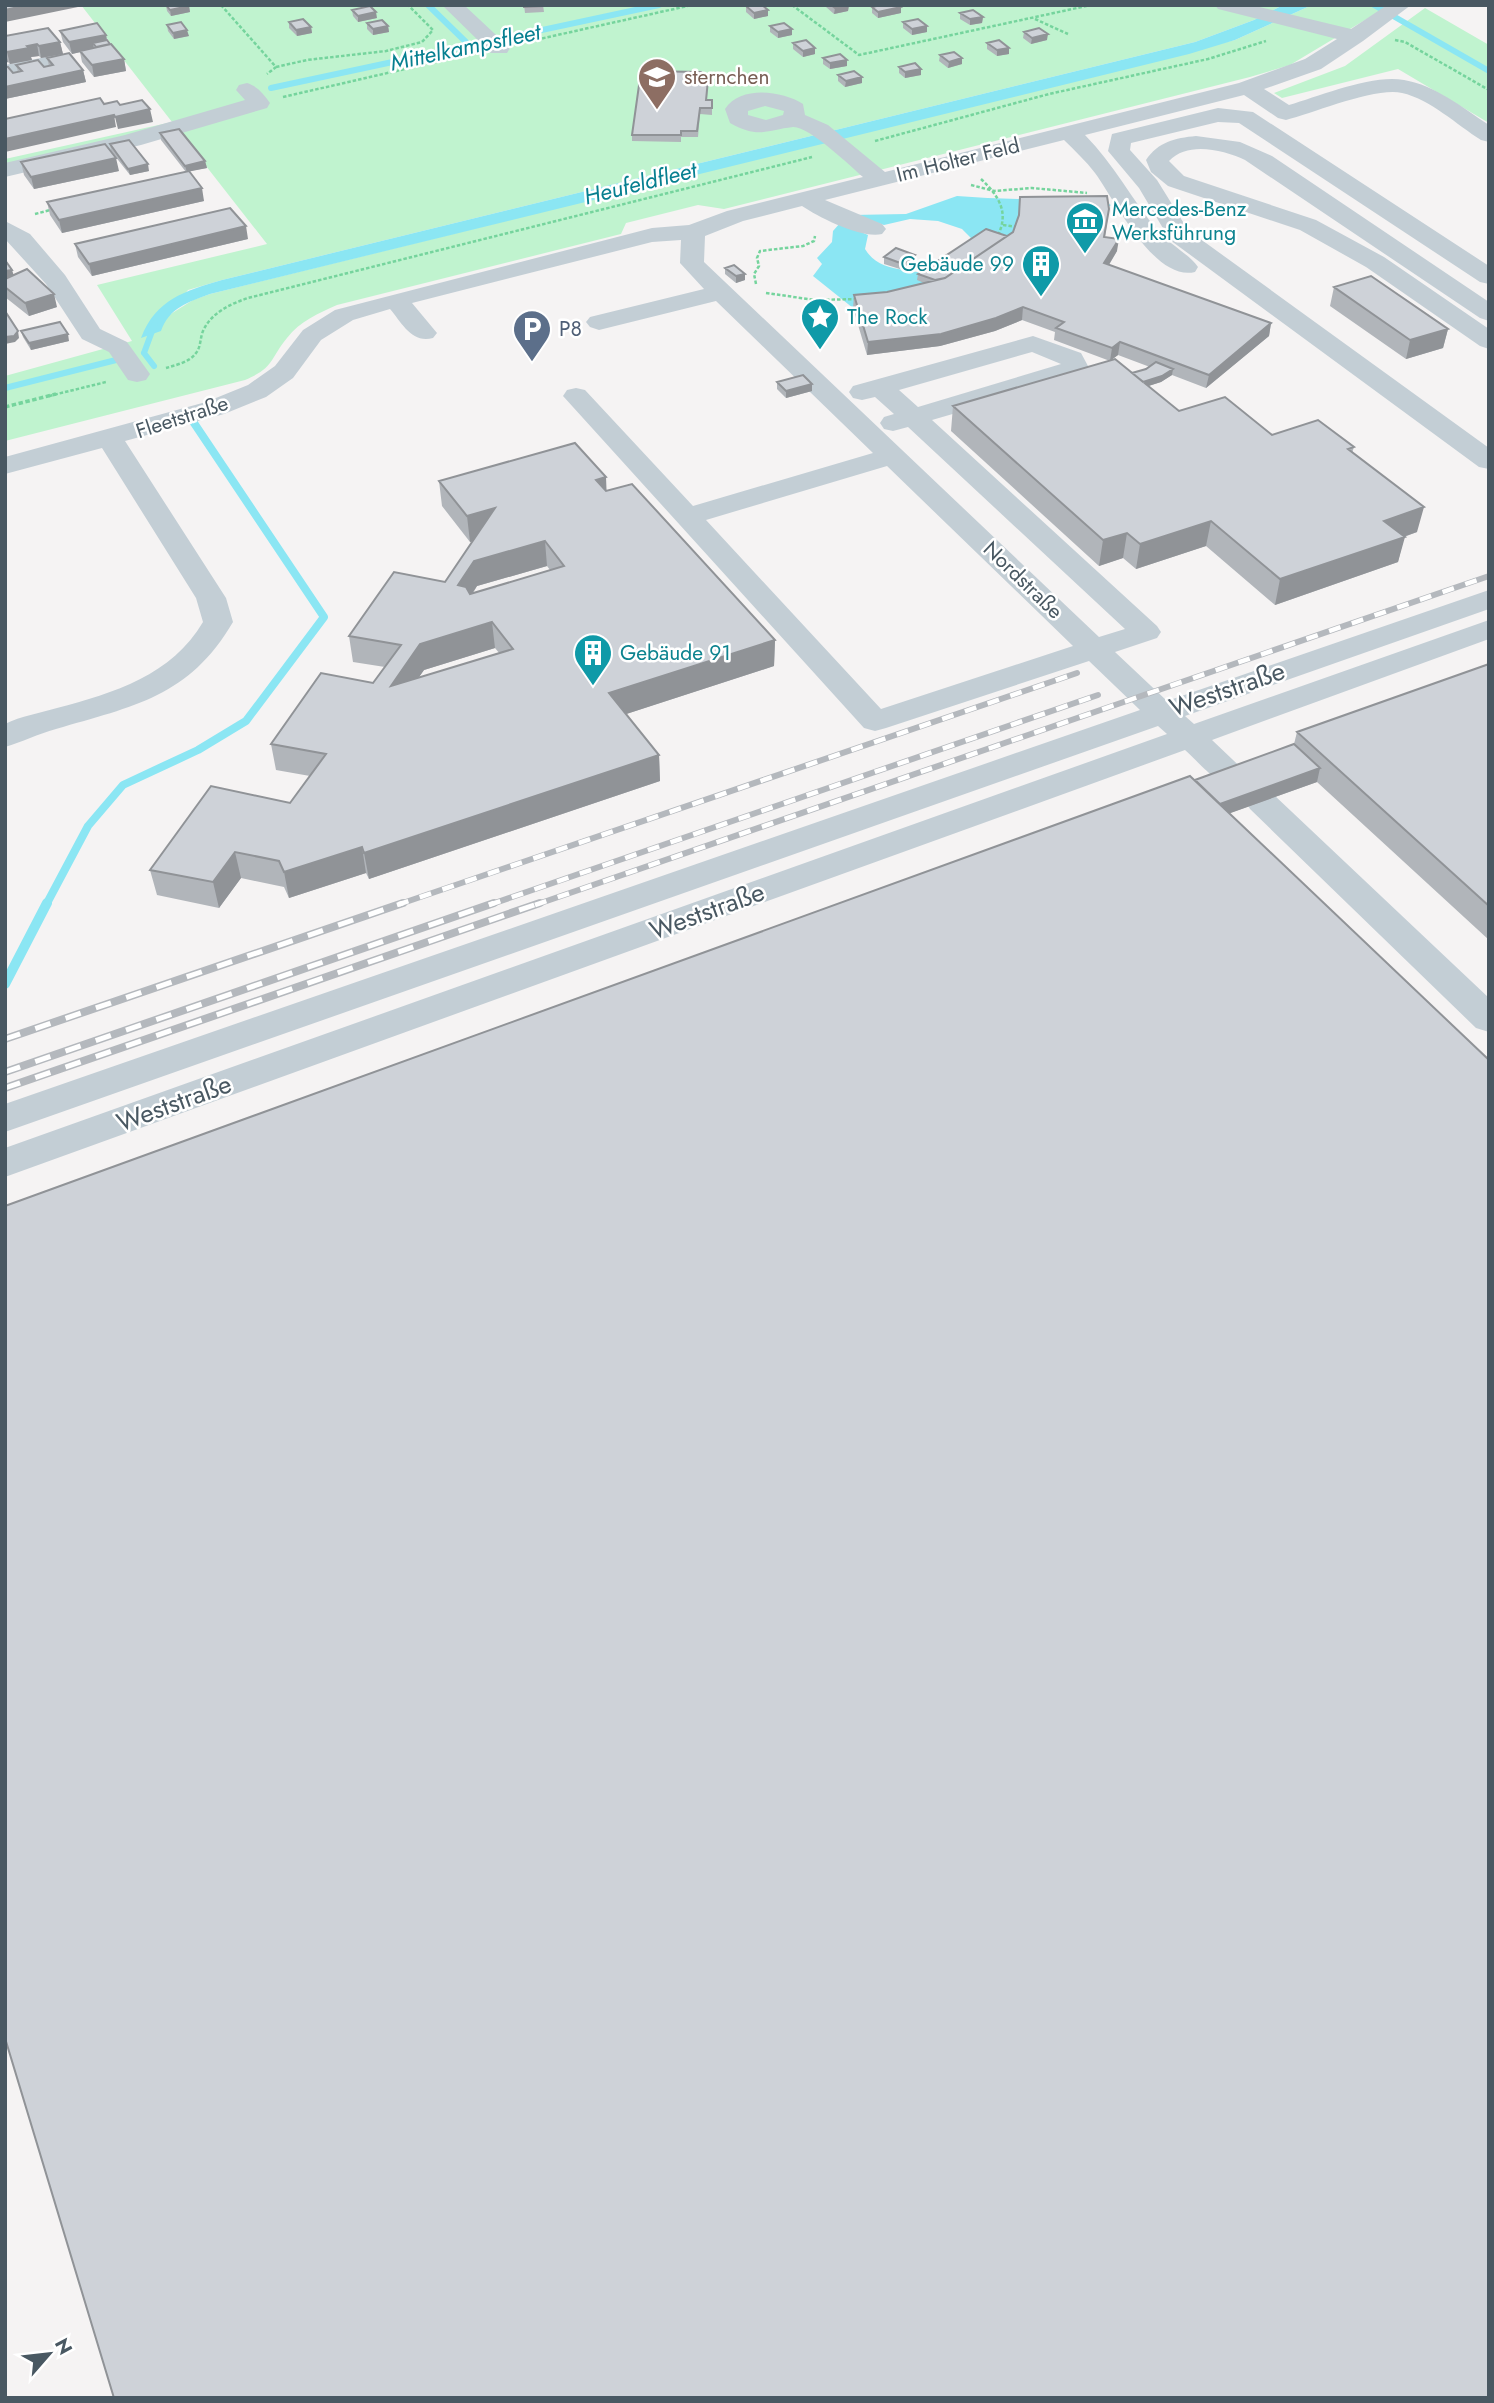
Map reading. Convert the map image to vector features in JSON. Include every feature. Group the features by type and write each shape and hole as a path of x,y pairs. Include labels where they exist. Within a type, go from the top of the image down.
{"street":[{"path":"452,5 493,42"},
{"path":"1225,5 1356,37"},
{"name":"Im Holter Feld","path":"332,321 396,300 652,235 693,232 735,216 1247,88 1313,64 1393,10"},
{"path":"5,72 61,60"},
{"path":"1247,88 1286,113 1401,85 1489,135"},
{"path":"5,170 198,123 259,103 247,90"},
{"path":"1489,277 1245,117 1218,115 1120,139 1119,150 1149,185 1179,235 1489,461"},
{"path":"794,118 820,130 880,179"},
{"path":"1069,132 1100,164 1140,226 1175,261 1217,282 1489,484"},
{"path":"5,156 102,134"},
{"path":"1489,313 1241,149 1219,143 1181,145 1161,153 1157,160 1159,167 1176,181 1267,209 1339,240 1489,341"},
{"path":"806,198 825,211 874,229"},
{"path":"1267,209 1489,363"},
{"path":"5,228 21,239 56,280 91,334 118,347 136,373"},
{"path":"693,232 692,263 722,292"},
{"path":"599,322 722,292"},
{"name":"Nordstraße","path":"722,292 1161,712 1236,778"},
{"path":"396,300 424,333"},
{"name":"Fleetstraße","path":"5,466 215,408 257,391 284,372 312,335 332,321"},
{"path":"836,400 1033,344 1072,358 1075,366 1067,372 867,430"},
{"path":"576,396 875,721 1146,632 880,387"},
{"path":"5,737 20,729 152,688 188,664 214,633 218,622 211,598 110,439"},
{"path":"687,517 893,456"},
{"name":"Weststraße","path":"5,1118 1489,598"},
{"name":"Weststraße","path":"5,1163 1489,629"},
{"path":"966,780 992,808"},
{"path":"1262,802 1489,1019"},
{"path":"482,952 502,984"},
{"name":"Weststraße","path":"64,1097 82,1136"}],"path":[{"path":"221,5 276,67"},
{"path":"247,90 276,67 422,43 433,30 408,5"},
{"path":"792,5 859,55 1091,5"},
{"path":"1035,19 1068,34"},
{"path":"909,130 1049,94 1208,59 1254,46 1299,23"},
{"path":"1356,37 1380,37 1405,42 1489,90"},
{"path":"996,240 1003,225 1004,211 998,196"},
{"path":"29,207 43,223"},
{"path":"34,214 62,207"},
{"path":"1003,225 1018,227"},
{"path":"782,296 815,300 867,298"}],"green space":[{"path":"81,5 1283,5 1254,20 1195,42 222,280 188,290 166,317 193,300 210,294 1235,40 1312,5 1390,5 1290,65 1250,77 724,209 698,205 626,223 621,234 337,305 298,327 267,367 245,380 5,441 5,376 132,341 97,285 267,244 181,134 5,173 5,159 172,122"},
{"path":"1425,8 1489,45 1489,123 1398,69 1282,98 1274,93 1345,66"}],"water":[{"path":"1283,5 1312,5 1235,40 1189,54 210,294 180,307 164,323 161,331 141,338 147,325 163,305 184,293 222,280 1195,42 1254,20"},
{"path":"957,196 1104,202 1111,205 1016,235 975,242 962,229 938,221 910,219 884,225 852,215 906,214"},
{"path":"840,223 868,235 865,249 881,264 939,280 886,305 853,308 813,276 822,264 817,258 832,242 833,231"}],"building":[{"path":"5,5 27,5 5,10"},
{"path":"166,5 188,5 189,6 170,10"},
{"path":"762,5 768,10 754,13 746,6"},
{"path":"370,6 376,12 358,16 352,10"},
{"path":"872,7 901,7 878,12"},
{"path":"973,10 983,17 970,19 960,13"},
{"path":"303,19 311,27 296,30 289,22"},
{"path":"918,19 927,26 912,29 903,22"},
{"path":"382,20 388,26 373,29 367,23"},
{"path":"181,22 187,30 173,33 167,25"},
{"path":"97,23 106,35 69,42 60,31"},
{"path":"784,23 792,29 778,32 770,26"},
{"path":"48,28 60,42 39,46 37,44 7,52 5,50 5,36"},
{"path":"1039,28 1048,34 1032,38 1024,32"},
{"path":"107,40 110,44 96,47 93,43"},
{"path":"806,40 815,48 803,51 793,43"},
{"path":"999,40 1009,48 997,50 987,43"},
{"path":"111,44 124,59 92,65 80,51"},
{"path":"954,52 962,58 949,62 940,55"},
{"path":"69,53 83,70 5,87 5,67 13,73 22,71 16,65 38,60 44,67 53,65 47,58"},
{"path":"840,54 847,60 830,63 823,58"},
{"path":"915,63 921,69 905,72 899,67"},
{"path":"641,71 701,72 700,80 708,80 706,100 712,100 712,108 700,108 697,131 681,131 681,135 632,135"},
{"path":"854,71 862,77 846,81 838,75"},
{"path":"100,98 104,104 117,101 120,105 142,100 150,109 5,139 5,119"},
{"path":"179,129 205,161 185,166 160,133"},
{"path":"129,140 148,164 128,169 110,144"},
{"path":"105,144 116,158 31,177 21,162"},
{"path":"189,171 202,188 59,220 47,202"},
{"name":"Gebäude 99","path":"1107,196 1109,209 1104,237 1119,239 1104,263 1271,323 1209,375 1120,342 1112,348 1056,328 1064,322 1023,307 941,334 868,342 854,295 887,292 945,278 1013,232 1019,215 1020,197"},
{"path":"230,208 246,226 89,264 75,244"},
{"path":"986,229 1007,236 945,278 935,280 918,274"},
{"path":"896,248 915,255 903,264 884,257"},
{"path":"5,260 12,270 5,271"},
{"path":"734,265 745,274 736,276 725,268"},
{"path":"27,269 54,294 25,303 5,287 5,279"},
{"path":"1371,276 1448,329 1410,340 1334,287"},
{"path":"5,311 18,331 14,336 5,337"},
{"path":"60,322 68,334 29,343 21,331"},
{"path":"1115,359 1179,411 1225,397 1272,435 1318,420 1354,447 1348,449 1424,507 1384,521 1405,537 1280,579 1211,521 1140,544 1127,533 1103,540 953,406"},
{"path":"1156,362 1173,369 1143,382 1132,373 1146,369"},
{"path":"803,375 812,384 786,391 777,382"},
{"name":"Gebäude 91","path":"575,443 606,477 596,480 606,491 632,484 775,640 609,693 659,755 364,853 362,847 284,872 279,861 235,852 213,882 150,870 211,786 290,803 326,754 271,744 321,673 373,683 401,645 349,636 394,572 445,582 495,508 467,516 439,481","holes":["545,541 564,566 470,594 466,587 458,585 474,561","492,622 513,649 391,686 420,644"]},
{"path":"1489,664 1489,906 1297,732"},
{"path":"1294,744 1320,768 1220,804 1195,780"},
{"path":"1190,776 1489,1060 1489,2398 114,2398 5,2038 5,1206"}],"waterway":[{"path":"428,5 469,45"},
{"name":"Mittelkampsfleet","path":"271,88 659,5"},
{"name":"Heufeldfleet","path":"1374,5 1489,71"},
{"name":"Heufeldfleet","path":"154,366 144,353 155,323"},
{"name":"Heufeldfleet","path":"5,388 128,357"},
{"path":"46,905 88,826 123,785 198,750 246,721 324,617 194,423"},
{"path":"5,984 47,903"}],"railway":[{"path":"535,905 1489,576"},
{"path":"397,905 1077,673"},
{"path":"489,905 1098,695"},
{"path":"5,1039 403,903"},
{"path":"5,1072 494,903"},
{"path":"5,1088 540,903"}],"place":[{"name":"sternchen","path":"657,111"},
{"name":"Mercedes-Benz Werksführung","path":"1085,255"},
{"name":"Gebäude 99","path":"1041,298"},
{"name":"The Rock","path":"820,351"},
{"name":"P8","path":"532,363"},
{"name":"Gebäude 91","path":"593,687"}]}
